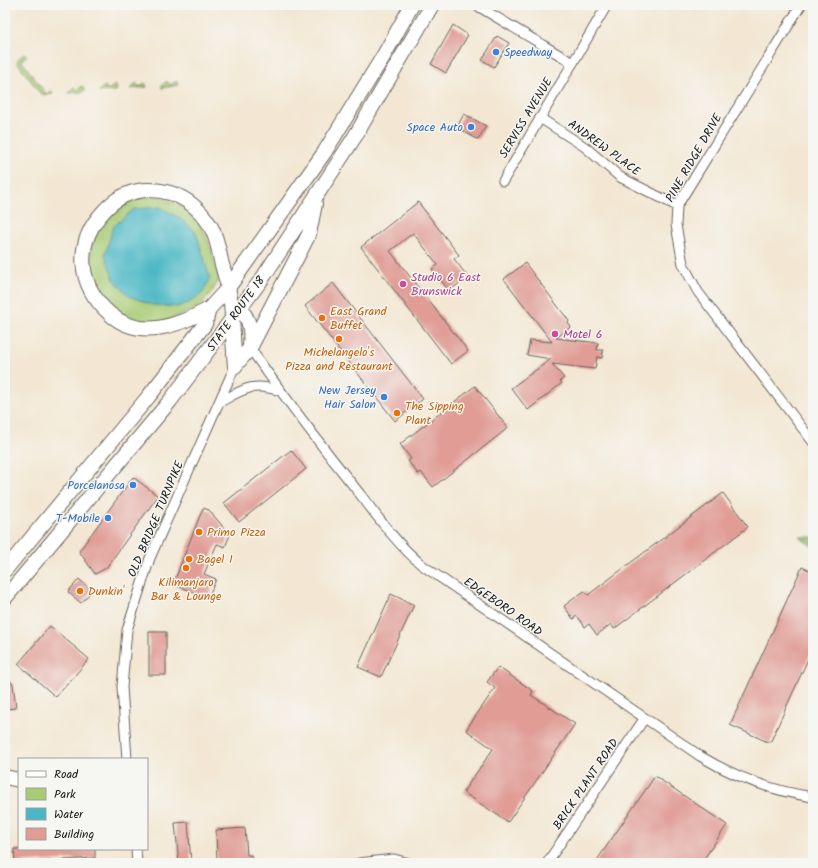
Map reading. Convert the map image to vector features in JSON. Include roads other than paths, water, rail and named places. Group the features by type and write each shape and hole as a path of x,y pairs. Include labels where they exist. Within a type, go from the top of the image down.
{"highway":[{"name":"STATE ROUTE 18","path":"5,598 170,401 227,310 228,288 324,153 384,55 412,5"},
{"name":"STATE ROUTE 18","path":"5,570 149,396 206,324 227,310 262,279 354,138 432,5"},
{"path":"227,310 160,328 134,327 112,316 95,298 85,277 83,258 84,242 97,218 116,198 135,191 151,189 175,195 190,202 210,225 215,236 228,288"},
{"path":"235,366 250,348 309,234 317,196"},
{"path":"227,310 241,340 250,348"},
{"path":"227,310 235,366"},
{"path":"5,777 18,780"}],"street":[{"path":"476,5 573,63"},
{"name":"SERVISS AVENUE","path":"503,181 607,5"},
{"name":"PINE RIDGE DRIVE","path":"801,5 677,206 676,225 683,264 698,292 813,442"},
{"name":"ANDREW PLACE","path":"540,118 585,147 620,177 677,206"},
{"name":"EDGEBORO ROAD","path":"250,348 280,391 348,480 397,541 413,558 644,719 700,756 732,774 763,786 813,797"},
{"name":"OLD BRIDGE TURNPIKE","path":"127,758 122,686 127,630 150,558 177,493 220,402 235,366"},
{"path":"220,402 251,386 270,388 280,391"},
{"name":"BRICK PLANT ROAD","path":"547,863 644,719"},
{"path":"136,850 137,863"},
{"path":"359,863 394,859 409,863"}],"water":[{"path":"160,207 180,218 196,232 210,278 203,293 189,303 177,307 152,305 129,296 114,280 105,255 113,227 134,209"}],"place":[{"name":"Speedway","path":"496,52"},
{"name":"Space Auto","path":"471,127"},
{"name":"Studio 6 East Brunswick","path":"403,284"},
{"name":"East Grand Buffet","path":"322,318"},
{"name":"Motel 6","path":"555,334"},
{"name":"Michelangelo's Pizza and Restaurant","path":"339,339"},
{"name":"New Jersey Hair Salon","path":"384,397"},
{"name":"The Sipping Plant","path":"397,413"},
{"name":"Porcelanosa","path":"133,485"},
{"name":"T-Mobile","path":"108,518"},
{"name":"Primo Pizza","path":"199,532"},
{"name":"Bagel 1","path":"189,559"},
{"name":"Kilimanjaro Bar & Lounge","path":"186,568"},
{"name":"Dunkin'","path":"80,591"}]}
